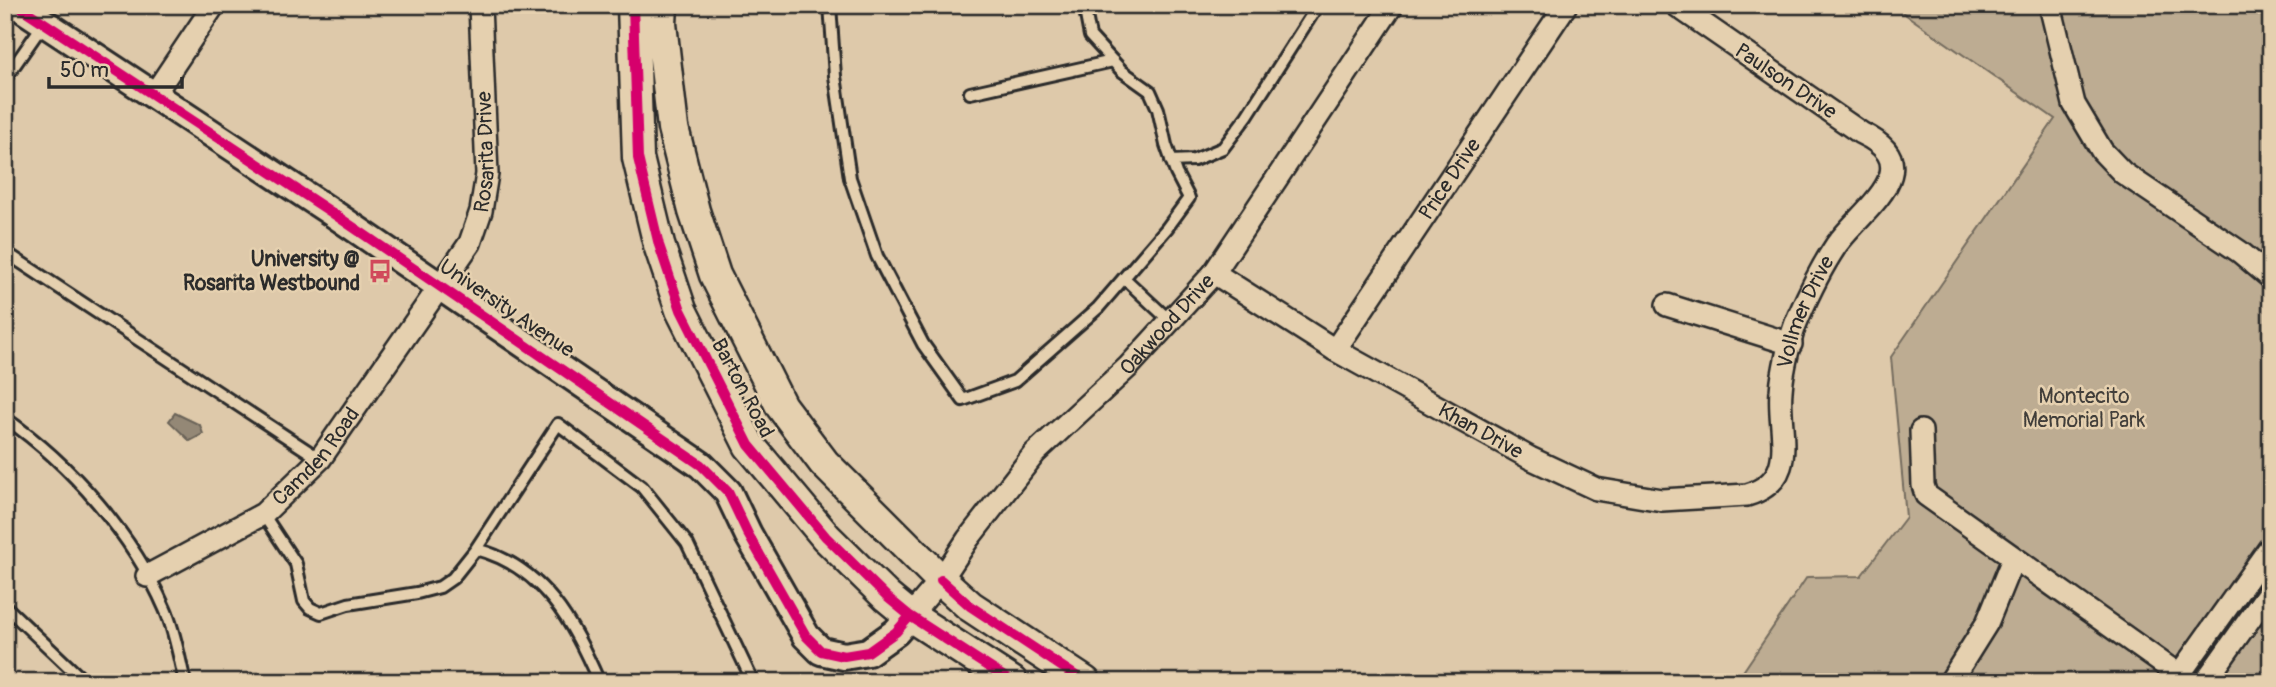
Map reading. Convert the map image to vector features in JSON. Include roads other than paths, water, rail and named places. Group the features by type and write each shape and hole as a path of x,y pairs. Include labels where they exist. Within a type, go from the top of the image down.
{"main road":[{"name":"Barton Road","path":"633,5 638,159 659,245 681,310 749,445 827,537 884,595 982,669 1012,682"},
{"name":"Barton Road","path":"662,5 661,24 673,128 694,211 715,275 781,406 824,463 941,580 970,606 1085,682"}],"street":[{"name":"University Avenue","path":"17,5 331,212 701,465 728,492 748,534 806,636 821,650 844,656 868,652 896,632 910,615"},
{"path":"153,96 214,5"},
{"name":"Rosarita Drive","path":"441,287 470,243 481,211 487,174 480,5"},
{"name":"Oakwood Drive","path":"910,615 941,580 968,539 1035,453 1128,367 1214,273 1392,5"},
{"name":"Price Drive","path":"1335,350 1566,5"},
{"name":"Paulson Drive","path":"1676,5 1861,133 1874,139 1884,148 1889,161"},
{"path":"2050,5 2074,104 2102,151 2123,173 2240,252 2271,278"},
{"name":"Vollmer Drive","path":"1772,482 1783,461 1781,391 1797,321 1835,247 1887,187 1893,174 1889,161"},
{"name":"Khan Drive","path":"1214,273 1335,350 1530,458 1596,489 1662,500 1747,495 1760,491 1772,482"},
{"name":"Camden Road","path":"147,576 263,514 320,459 441,287"},
{"path":"1667,305 1791,344"},
{"path":"1921,431 1923,485 1926,495 2177,678 2271,546"},
{"path":"1950,682 1987,623 2013,559"},
{"path":"2205,682 2271,589"}],"lane":[{"path":"830,5 835,76 849,178 882,267 923,344 963,400 1016,381 1098,308 1189,198 1171,161 1158,109 1150,91 1113,61 1090,36 1084,5"},
{"path":"1171,161 1194,160 1223,148 1247,116 1318,5"},
{"path":"5,79 44,23"},
{"path":"970,93 1113,61"},
{"path":"5,251 320,459"},
{"path":"1124,278 1170,321"},
{"path":"5,418 63,463 111,519 166,611 185,682"},
{"path":"263,514 296,564 304,601 310,608 321,613 348,604 440,587 453,578 477,549 558,424 642,487 687,543 753,682"},
{"path":"477,549 499,555 533,578 557,603 576,633 599,682"},
{"path":"5,606 85,682"}],"place":[{"name":"University @ Rosarita Westbound","path":"380,271"}],"park label":[{"name":"Montecito Memorial Park","path":"2084,408"}]}
